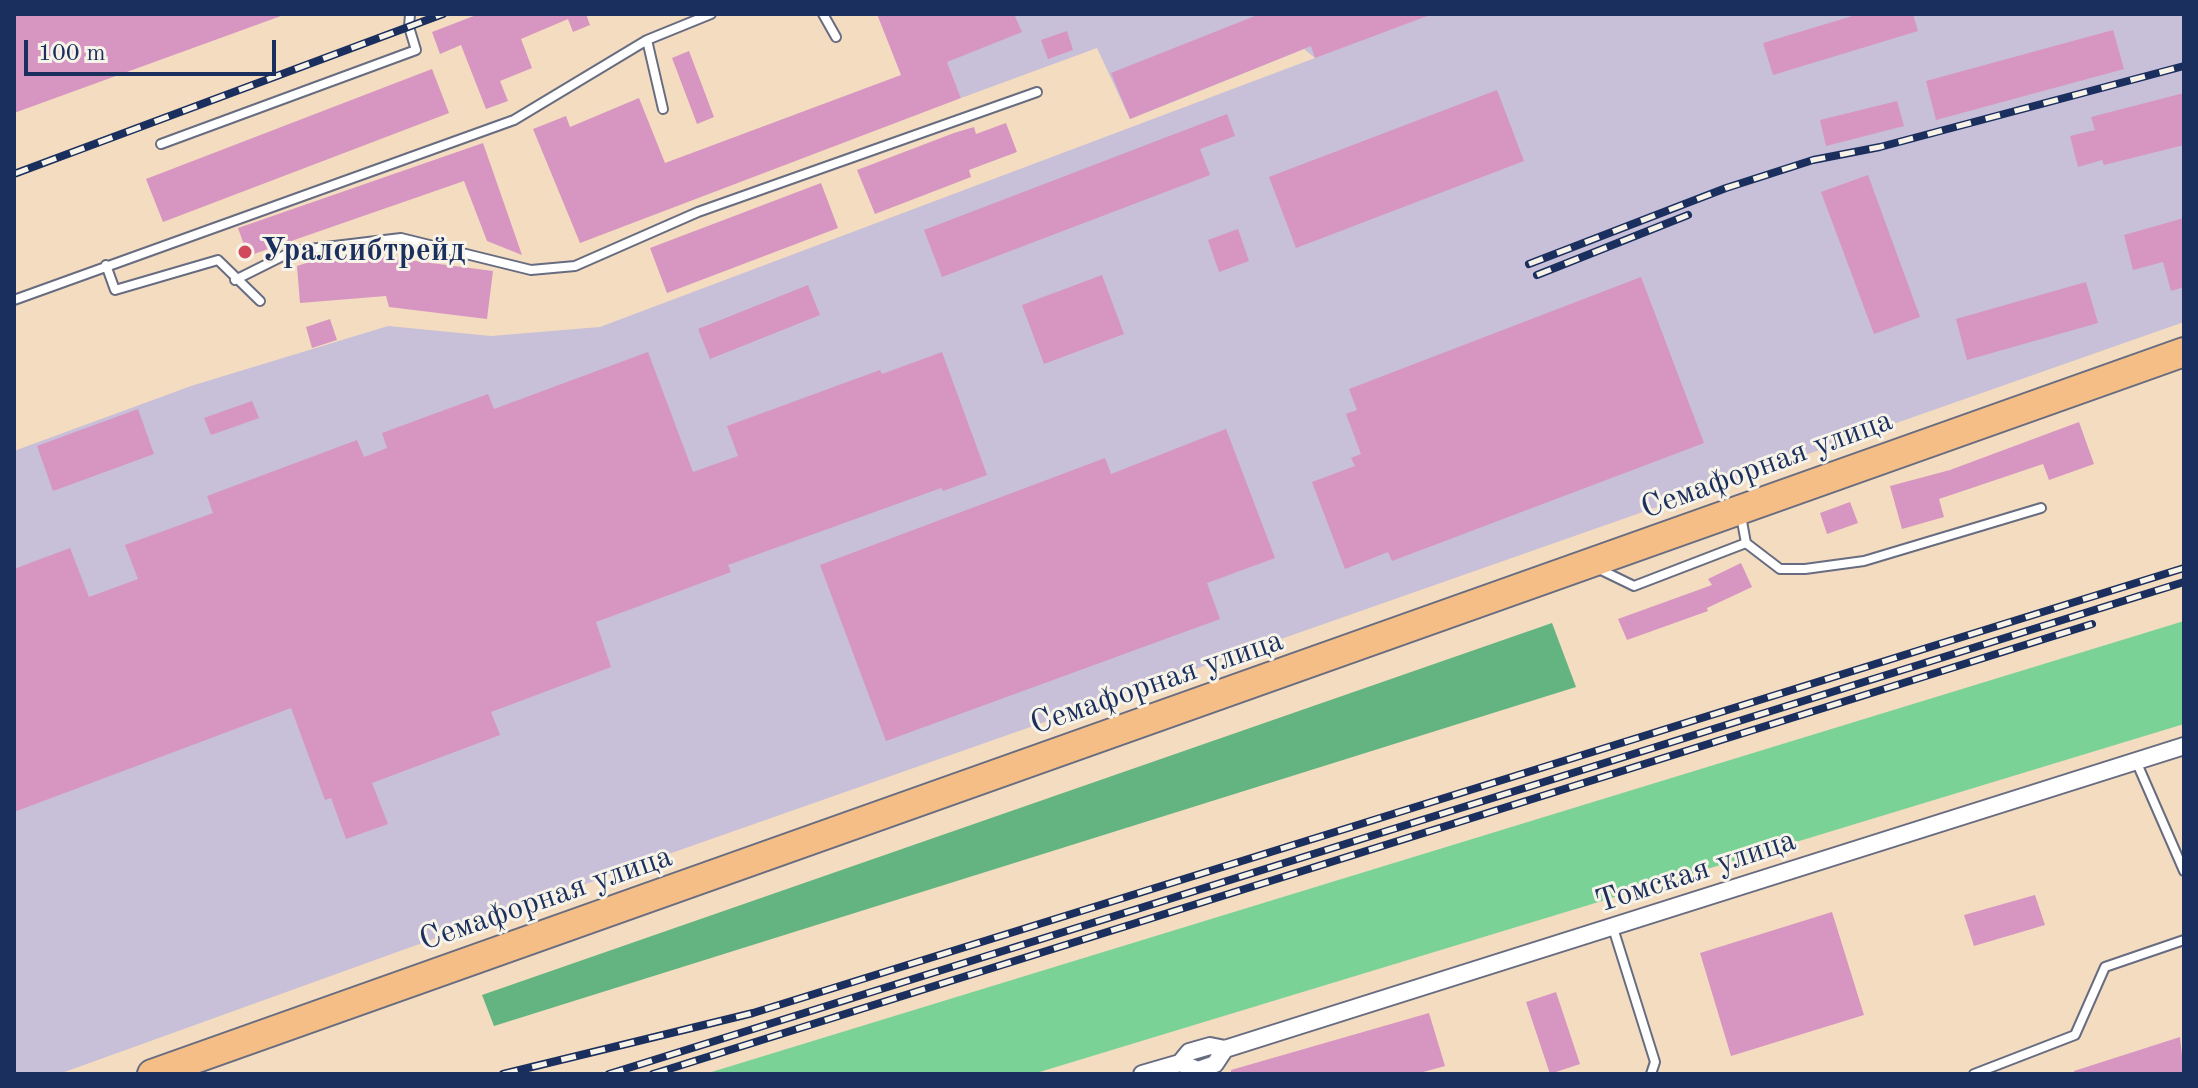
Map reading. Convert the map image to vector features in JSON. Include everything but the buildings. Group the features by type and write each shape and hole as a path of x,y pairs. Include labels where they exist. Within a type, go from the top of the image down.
{"highway":[{"name":"Семафорная улица","path":"152,1074 2184,352"}],"street":[{"name":"Томская улица","path":"1142,1074 1198,1070 1215,1064 1225,1049 2184,746"}],"lane":[{"path":"161,144 416,50 409,27 410,14"},
{"path":"14,300 514,120 647,40 711,14"},
{"path":"823,14 836,37"},
{"path":"647,40 663,109"},
{"path":"235,280 293,251 401,238 531,270 575,266 698,212 1037,92"},
{"path":"106,265 115,290 218,260 235,280 260,301"},
{"path":"1740,511 1746,543 1780,569 1805,569 1864,561 2041,508"},
{"path":"1591,565 1634,586 1746,543"},
{"path":"2136,760 2184,871"},
{"path":"1613,928 1655,1062 1651,1074"},
{"path":"1974,1074 2075,1035 2105,967 2184,940"}],"shaded area":[{"path":"928,14 2184,14 2184,322 680,850 59,1074 14,1074 14,451 191,386 388,326 491,336 600,327 1315,58 1304,49 1130,119 1097,48 961,98"}],"green space":[{"path":"2184,621 2184,724 1033,1074 705,1074"},
{"path":"1552,623 1576,687 494,1026 482,995"}],"railway":[{"path":"14,174 443,14"},
{"path":"1529,264 1726,188 1813,160 1880,147 2184,66"},
{"path":"1537,275 1688,215"},
{"path":"503,1074 753,1013 2184,568"},
{"path":"609,1074 2184,582"},
{"path":"653,1074 2092,624"}],"place":[{"name":"Уралcибтрейд","path":"245,252"}]}
